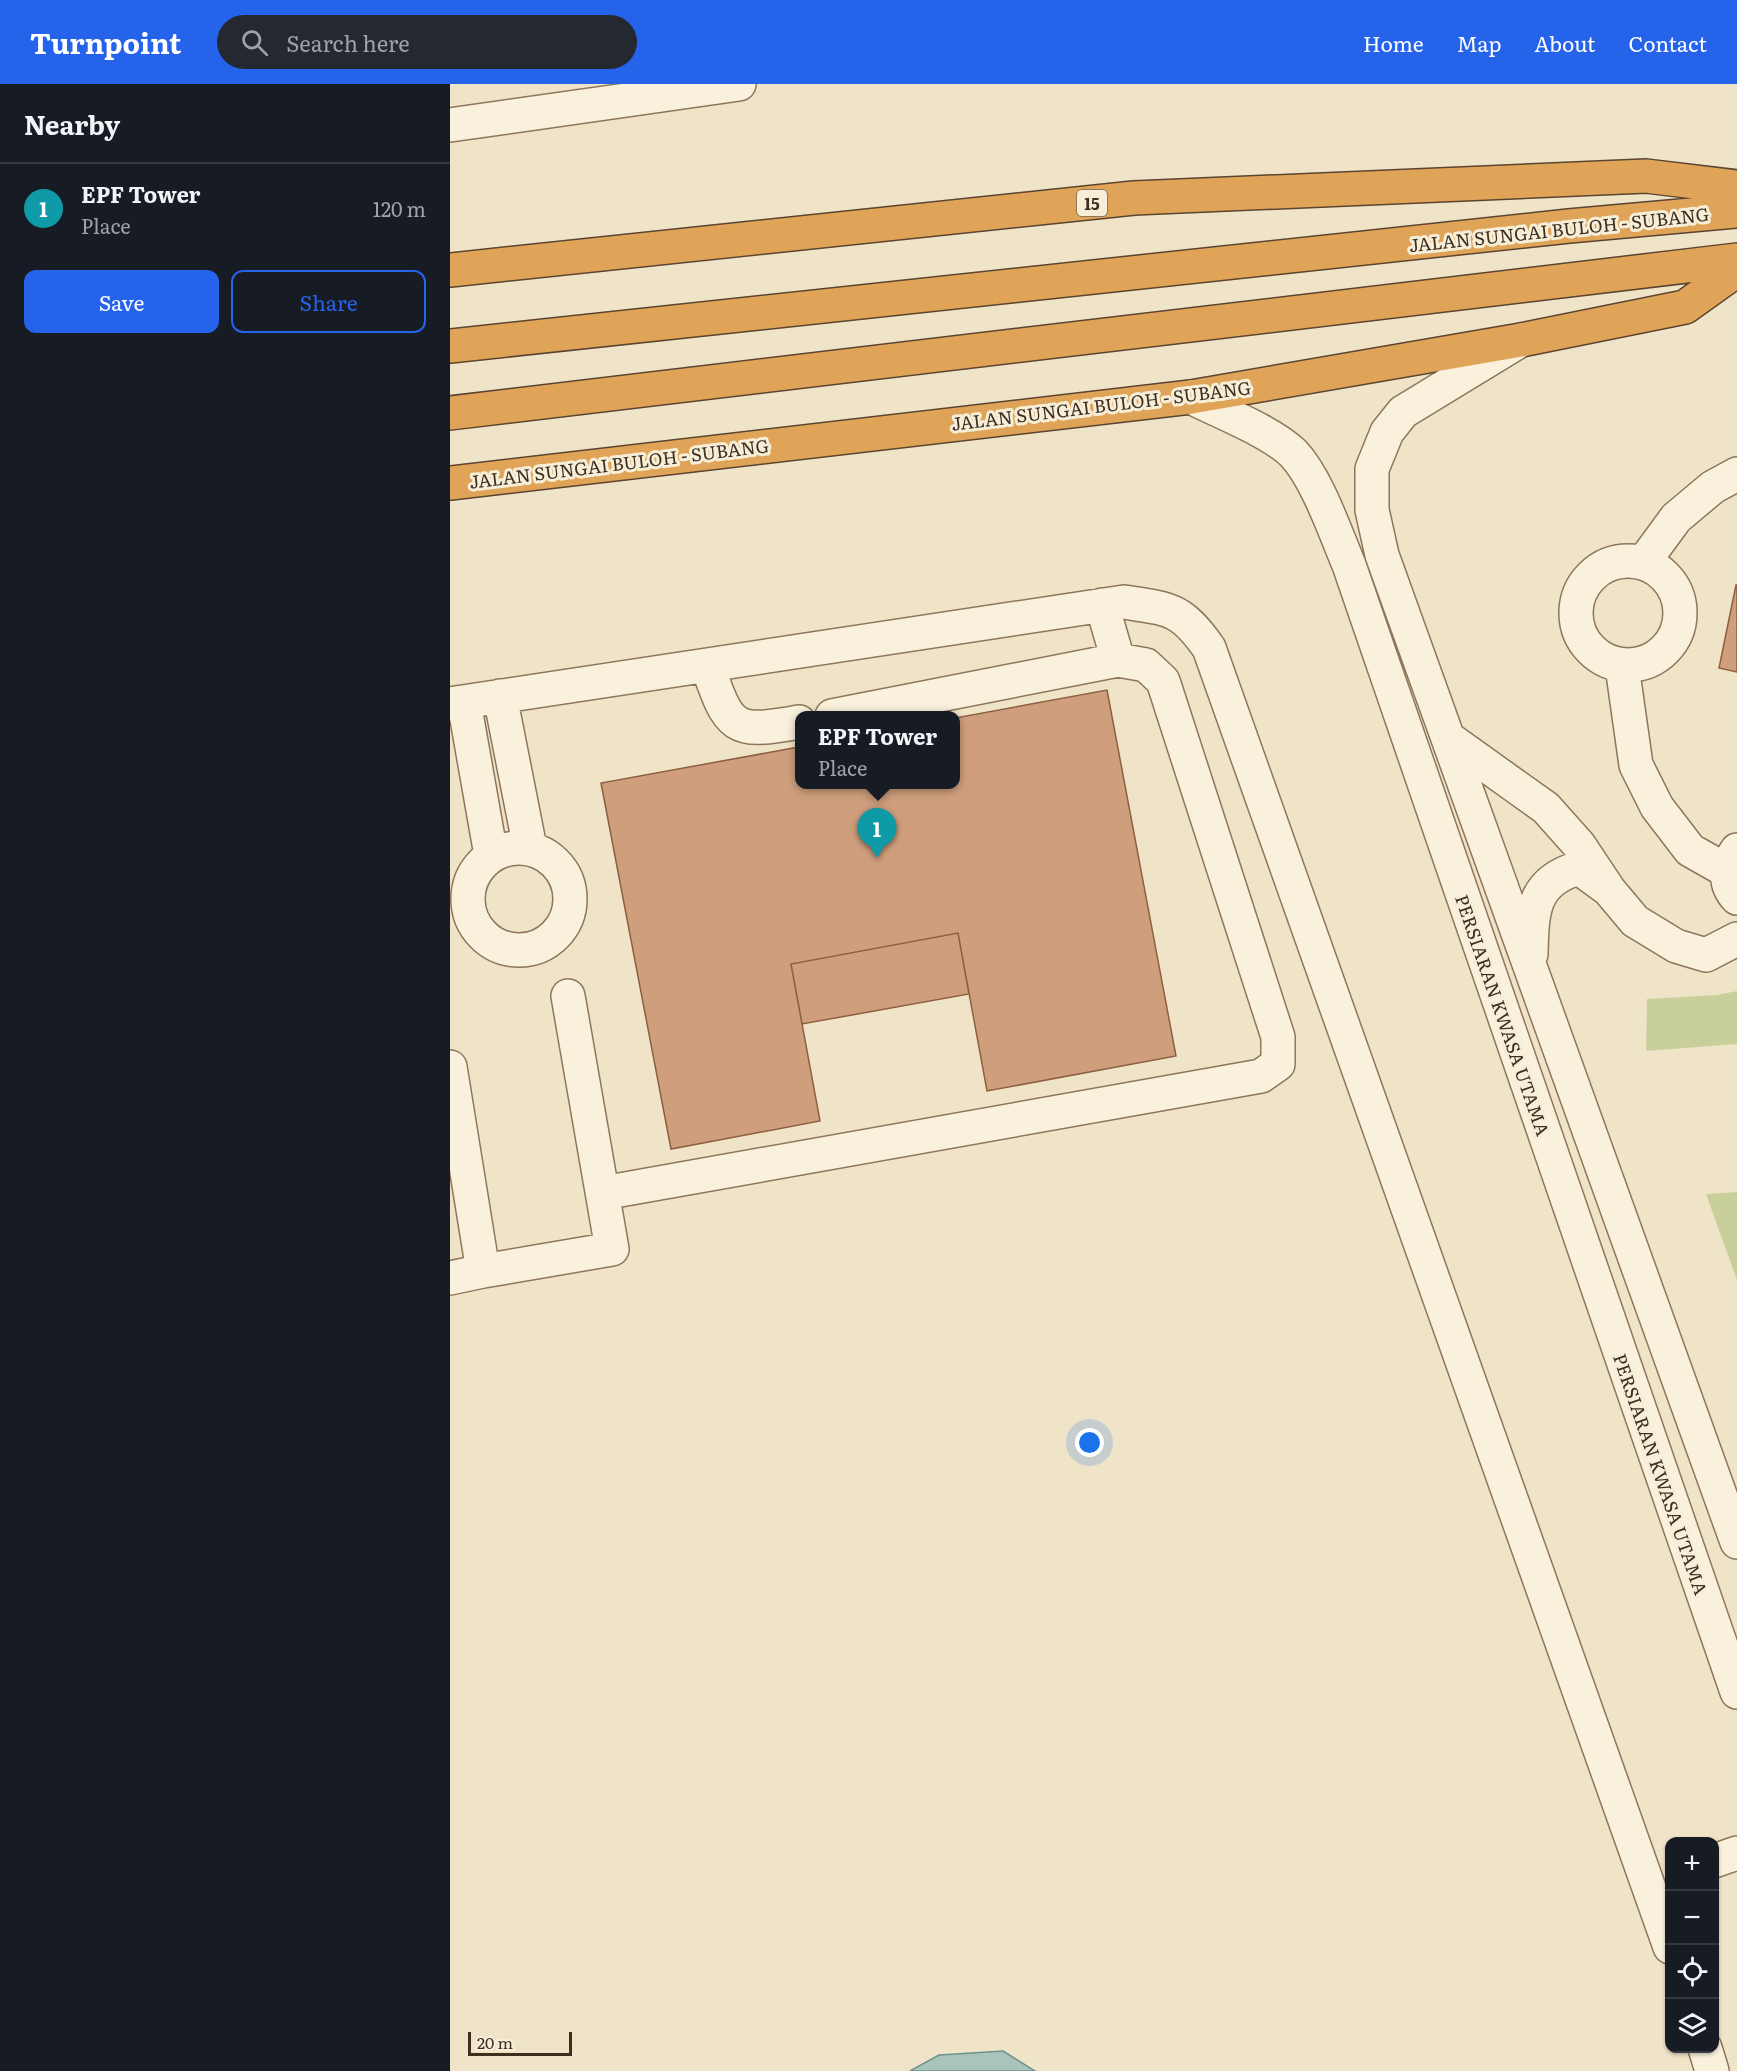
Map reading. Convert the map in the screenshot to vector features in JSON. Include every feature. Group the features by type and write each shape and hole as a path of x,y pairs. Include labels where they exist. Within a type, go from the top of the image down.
{"highway":[{"name":"JALAN SUNGAI BULOH - SUBANG","path":"450,270 1134,198 1646,176 1737,187"},
{"name":"JALAN SUNGAI BULOH - SUBANG","path":"450,346 1569,226 1737,211"},
{"path":"450,413 1737,260"},
{"name":"JALAN SUNGAI BULOH - SUBANG","path":"450,483 1191,397 1521,340 1685,307 1737,270"}],"street":[{"path":"450,125 739,84"},
{"path":"1521,340 1402,412 1388,432 1371,469 1371,510 1382,555 1737,1542"},
{"name":"PERSIARAN KWASA UTAMA","path":"1191,397 1258,431 1293,453 1322,501 1348,565 1737,1692"},
{"path":"1643,563 1676,518 1713,488 1737,474"},
{"path":"1626,561 1643,563 1658,571 1671,583 1678,598 1681,616 1677,633 1668,648 1655,659 1639,665 1622,666 1605,661 1591,651 1581,636 1576,620 1577,602 1583,586 1594,573 1609,564 1626,561"},
{"path":"491,855 457,703 1124,602 1165,608 1192,623 1209,648 1658,1882 1670,1945"},
{"path":"1102,605 1118,660"},
{"path":"603,1193 1261,1076 1278,1064 1278,1037 1163,681 1146,665 1118,660 858,711"},
{"path":"707,665 723,712 739,723 759,730 795,723"},
{"path":"1622,666 1636,765 1657,807 1690,850 1734,873"},
{"path":"500,696 530,848"},
{"path":"1448,738 1546,808 1579,845 1609,890 1635,921 1676,946 1706,955 1737,939"},
{"path":"530,848 546,855 559,867 567,882 570,900 567,917 558,932 545,943 528,950 511,950 494,944 481,933 471,918 467,900 470,883 478,867 491,855 503,849 530,848"},
{"path":"1531,970 1532,917 1539,893 1562,873 1579,868 1609,890"},
{"path":"450,1278 612,1249 568,996"},
{"path":"450,1067 483,1271"},
{"path":"1719,1859 1737,1853"},
{"path":"1706,2053 1712,2071"}],"green space":[{"path":"1737,991 1737,1044 1646,1051 1647,999 1717,995"},
{"path":"1737,1192 1737,1280 1706,1194"}],"water":[{"path":"1003,2051 1035,2071 910,2071 939,2055"}],"building":[{"path":"1737,585 1737,672 1719,668"},
{"path":"1107,690 1176,1056 987,1091 958,933 791,964 820,1121 671,1149 601,783 795,748 795,789 960,789 960,717"},
{"path":"958,933 969,994 802,1024 791,964"}],"place":[{"name":"EPF Tower","path":"877,858"}]}
